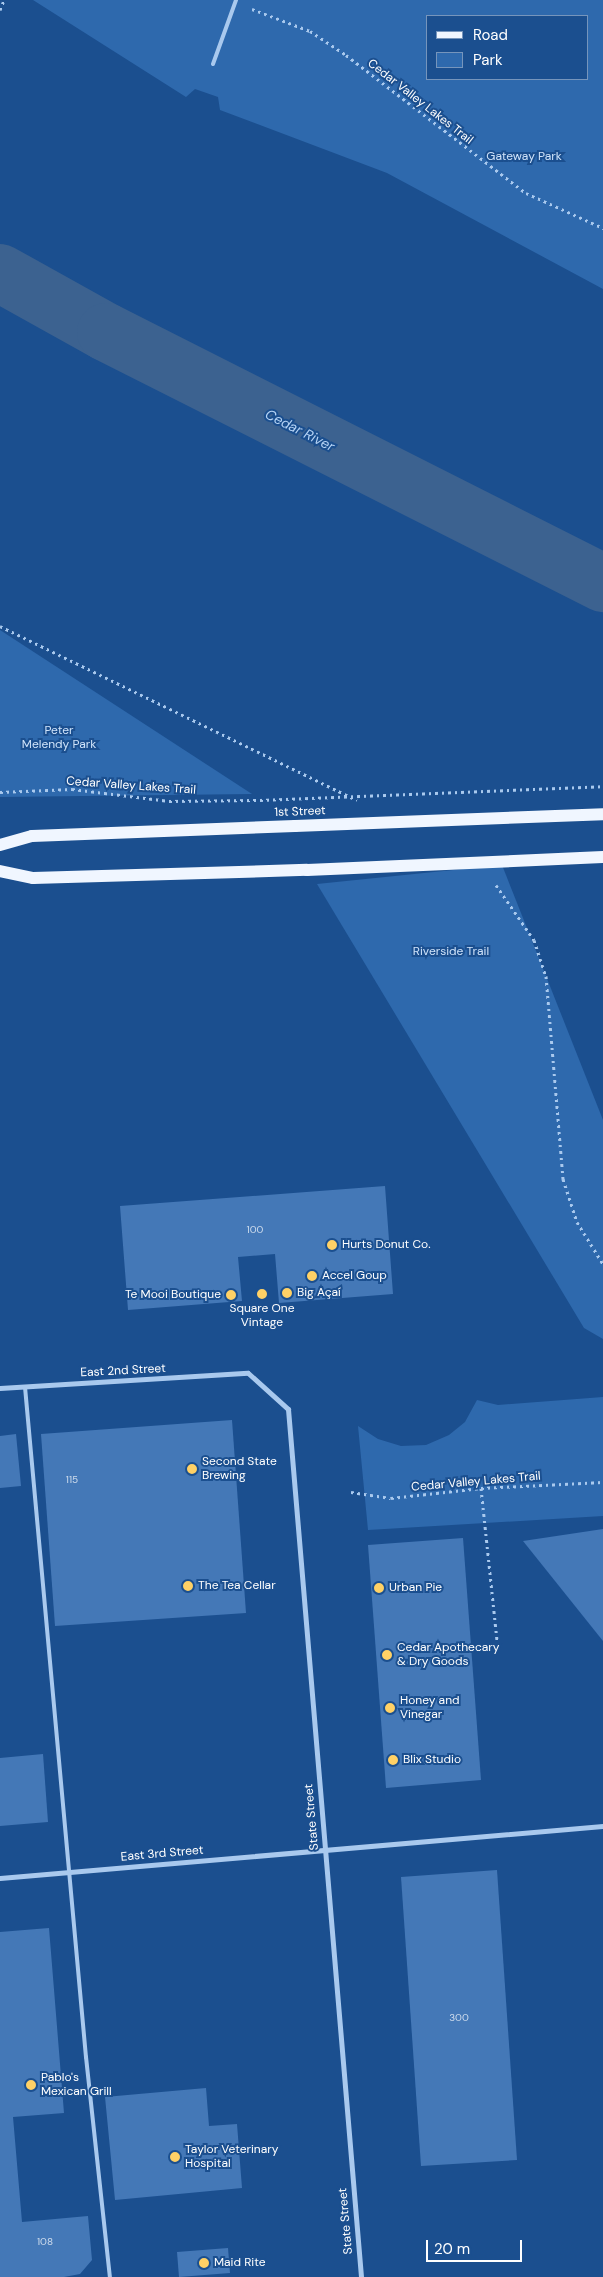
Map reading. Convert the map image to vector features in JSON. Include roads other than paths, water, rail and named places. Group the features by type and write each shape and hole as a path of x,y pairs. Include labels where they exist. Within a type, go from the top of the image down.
{"main road":[{"name":"1st Street","path":"0,845 32,836 603,814"},
{"path":"0,871 33,878 307,870 603,857"}],"street":[{"name":"East 2nd Street","path":"0,1388 248,1373"},
{"name":"State Street","path":"248,1373 288,1409 361,2277"},
{"name":"East 3rd Street","path":"0,1878 603,1826"}],"lane":[{"path":"213,64 235,2"},
{"path":"26,1387 71,1872 86,2057 110,2277"}],"waterway":[{"name":"Cedar River","path":"0,273 106,332 603,583"}],"place":[{"name":"Hurts Donut Co.","path":"332,1245"},
{"name":"Accel Goup","path":"312,1276"},
{"name":"Big Açaí","path":"287,1293"},
{"name":"Square One Vintage","path":"262,1294"},
{"name":"Te Mooi Boutique","path":"231,1295"},
{"name":"Second State Brewing","path":"192,1469"},
{"name":"The Tea Cellar","path":"188,1586"},
{"name":"Urban Pie","path":"379,1588"},
{"name":"Cedar Apothecary & Dry Goods","path":"387,1655"},
{"name":"Honey and Vinegar","path":"390,1708"},
{"name":"Blix Studio","path":"393,1760"},
{"name":"Pablo's Mexican Grill","path":"31,2085"},
{"name":"Taylor Veterinary Hospital","path":"175,2157"},
{"name":"Maid Rite","path":"204,2263"}],"park label":[{"name":"Gateway Park","path":"524,157"},
{"name":"Peter Melendy Park","path":"59,738"},
{"name":"Riverside Trail","path":"451,952"}]}
